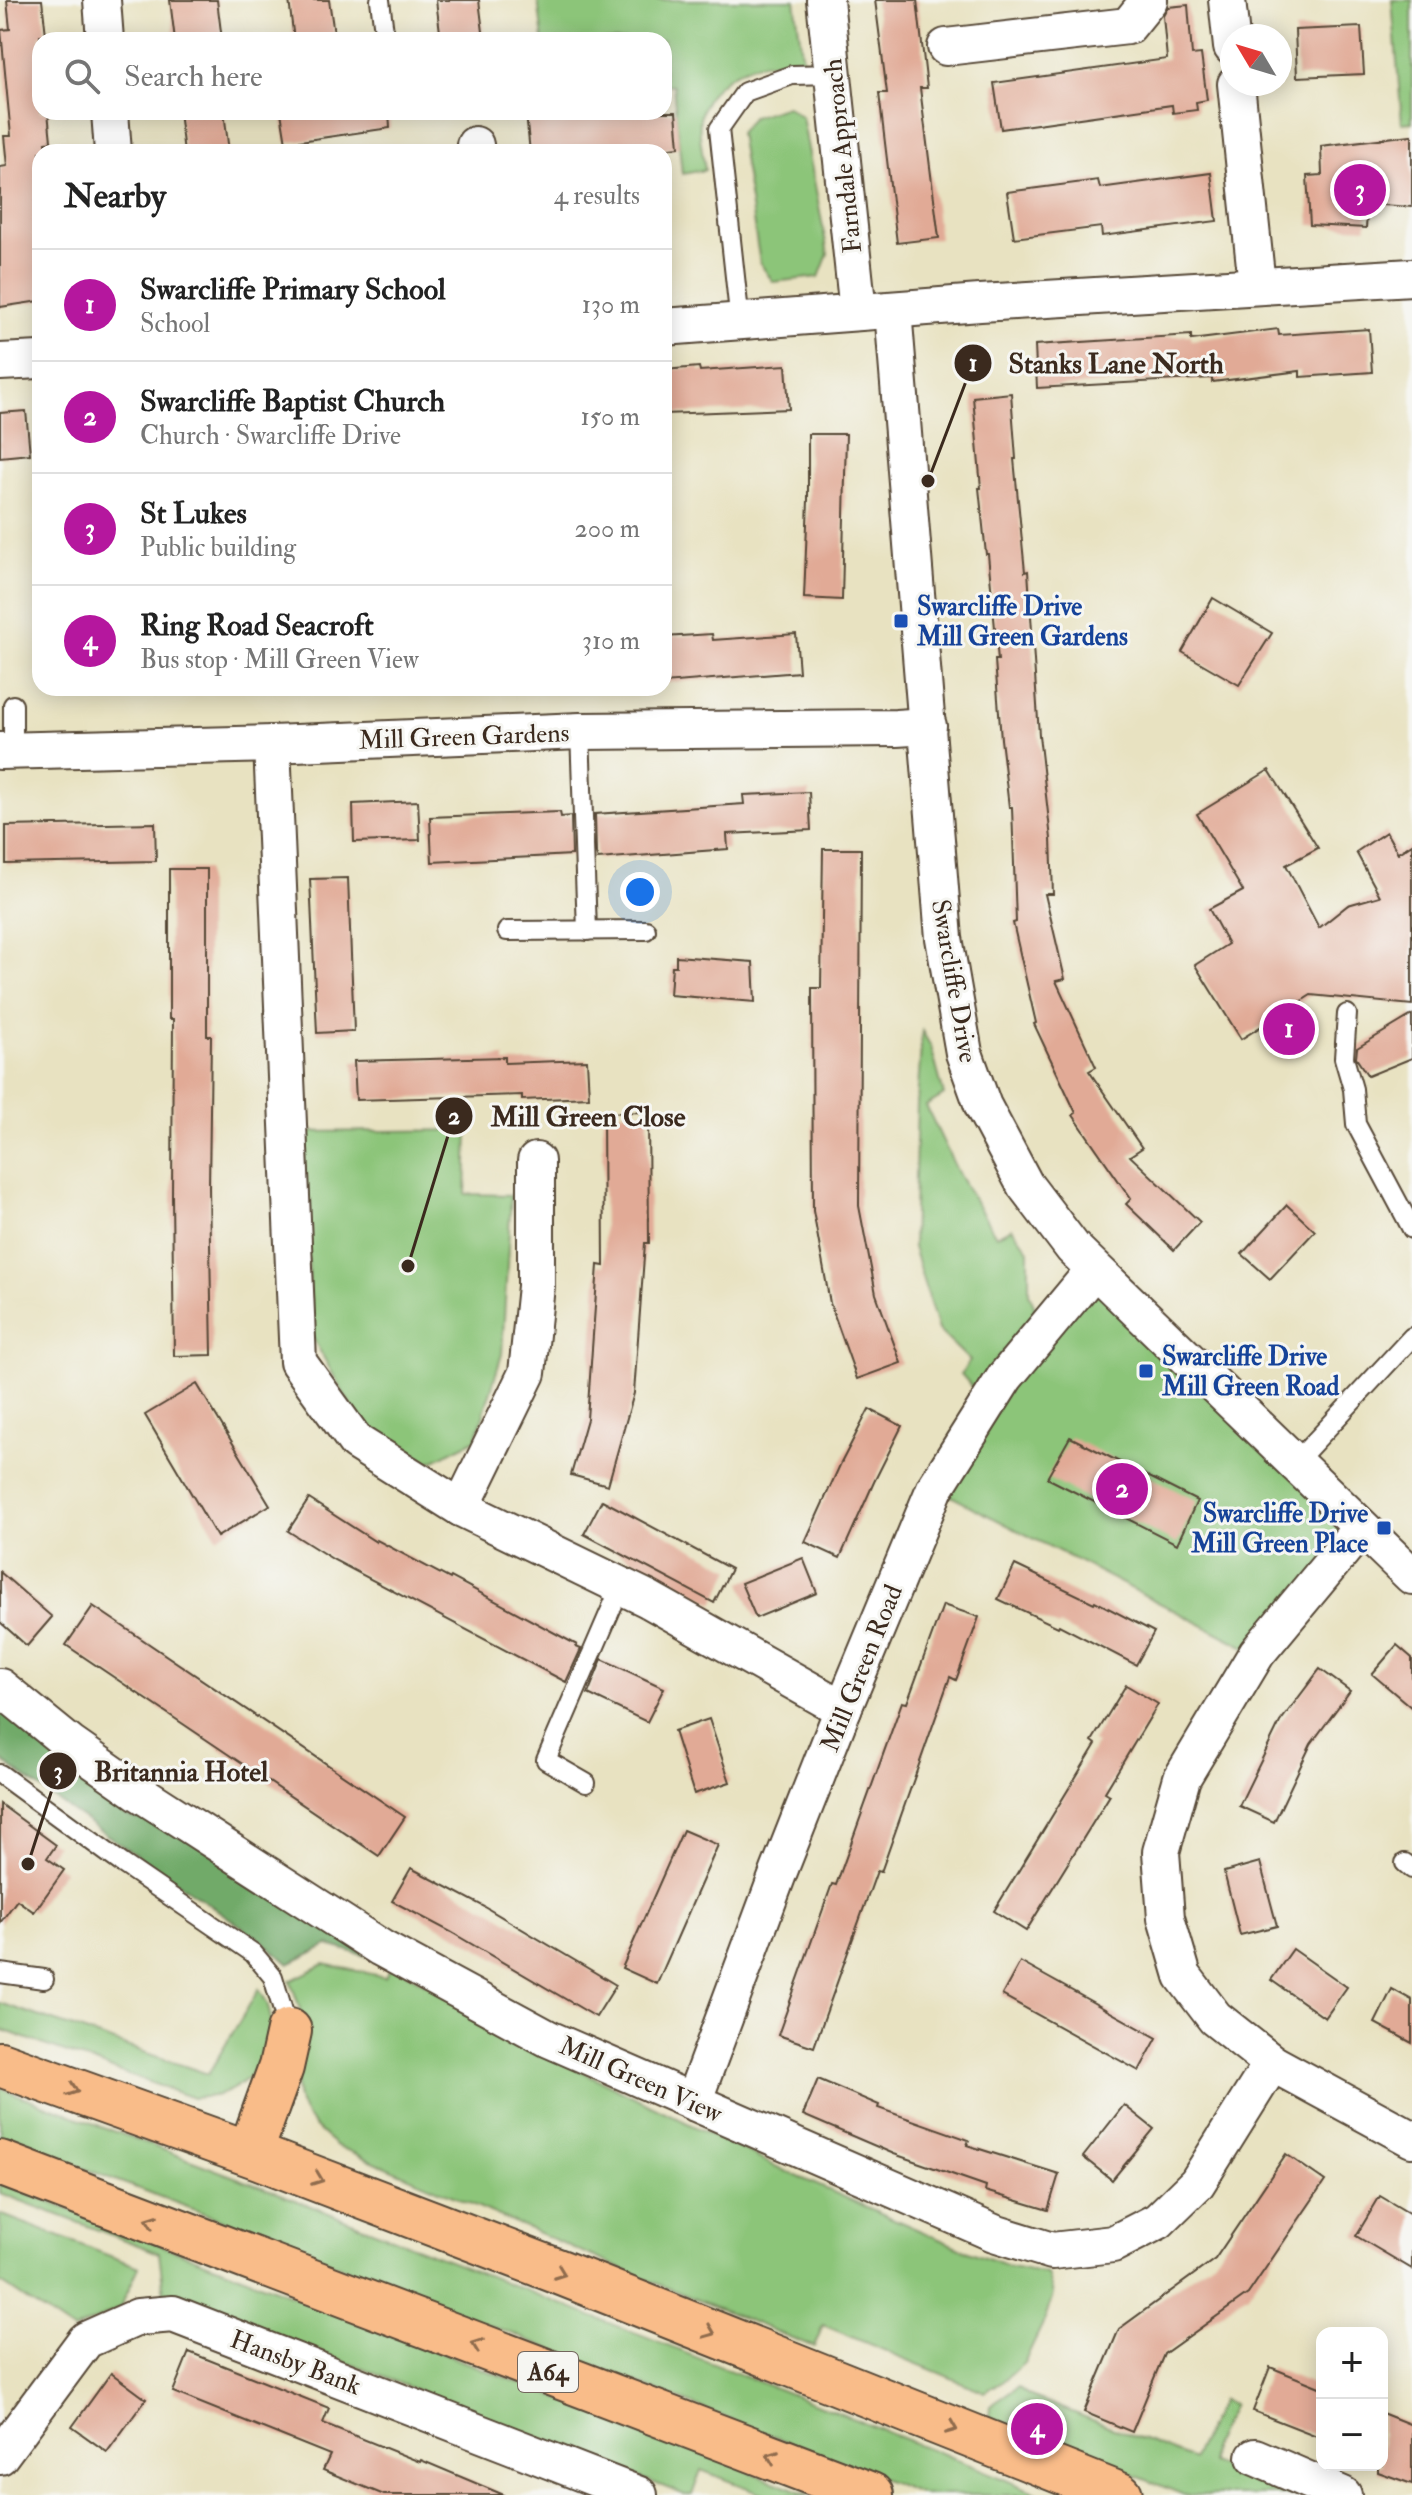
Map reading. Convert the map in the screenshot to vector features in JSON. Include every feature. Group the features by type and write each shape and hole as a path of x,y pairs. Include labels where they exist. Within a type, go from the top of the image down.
{"highway":[{"path":"250,2153 281,2067 289,2031"},
{"path":"0,2064 250,2153 1120,2495"},
{"name":"A64","path":"0,2163 871,2495"}],"street":[{"path":"102,0 104,32"},
{"name":"Farndale Approach","path":"825,0 834,74 875,311"},
{"path":"946,47 1128,26 1149,0"},
{"path":"1227,0 1230,24"},
{"path":"1237,96 1257,285"},
{"path":"111,120 112,144"},
{"path":"672,327 1412,277"},
{"name":"Swarcliffe Drive","path":"875,311 928,726 944,938 964,1053 983,1106 1025,1185 1073,1248 1412,1576"},
{"path":"0,362 32,360"},
{"name":"Mill Green Gardens","path":"6,751 580,731 928,726"},
{"path":"272,744 298,1362 356,1442 461,1508 621,1586 843,1709"},
{"path":"461,1508 527,1373 536,1286 536,1161"},
{"name":"Mill Green Road","path":"693,2102 779,1871 935,1488 1005,1377 1094,1270"},
{"path":"1361,1528 1257,1653 1182,1778 1161,1852 1166,1918 1183,1976 1215,2018 1272,2063 1412,2139"},
{"name":"Mill Green View","path":"0,1687 70,1744 115,1775 381,1948 549,2039 994,2233 1052,2251 1113,2244 1158,2221 1197,2183 1272,2063"},
{"name":"Hansby Bank","path":"0,2456 86,2340 138,2317 173,2314 639,2495"},
{"path":"1251,2451 1343,2495"}],"lane":[{"path":"380,0 384,32"},
{"path":"740,323 719,129 745,92 792,75 834,74"},
{"path":"6,751 13,705"},
{"path":"580,731 587,931"},
{"path":"507,931 646,930"},
{"path":"1347,1014 1344,1058 1353,1089 1356,1124 1412,1229"},
{"path":"1294,1464 1412,1337"},
{"path":"586,1783 546,1760 621,1586"},
{"path":"0,1774 253,1953 273,1977 289,2031"},
{"path":"0,1973 44,1979"}],"green space":[{"path":"538,0 795,0 804,69 781,62 762,63 739,71 719,84 701,114 700,135 705,170 682,174 672,85 672,32 542,32"},
{"path":"1392,0 1412,0 1412,122 1402,123"},
{"path":"787,106 802,117 828,254 819,277 773,282 760,263 739,133 752,117"},
{"path":"922,1031 931,1047 944,1095 926,1106 959,1175 996,1236 1012,1228 1029,1250 1029,1293 1037,1312 973,1388 961,1374 970,1361 938,1330 913,1247"},
{"path":"468,1130 466,1194 511,1195 502,1354 476,1439 430,1462 360,1422 312,1337 302,1132"},
{"path":"1094,1270 1361,1528 1257,1653 935,1488"},
{"path":"0,1698 109,1793 121,1812 140,1819 156,1816 370,1957 328,1945 289,1964 260,1939 0,1759"},
{"path":"324,1964 385,1977 393,1965 545,2053 783,2170 955,2246 1011,2267 1047,2274 1053,2294 1046,2317 1024,2363 985,2392 823,2325 814,2347 636,2275 337,2146 307,2116 296,2088 303,2029 300,2008 290,1981"},
{"path":"259,1989 271,2020 267,2048 253,2072 243,2082 212,2096 193,2098 0,2029 0,2003 208,2074"},
{"path":"0,2088 293,2199 1042,2495 924,2495 214,2217 0,2137"},
{"path":"0,2183 810,2495 767,2495 701,2470 692,2495 685,2495 195,2303 165,2302 159,2253 0,2193"},
{"path":"0,2214 139,2267 120,2308 73,2331 0,2282"},
{"path":"1018,2387 1028,2395 1193,2459 1221,2400 1233,2405 1212,2445 1211,2463 1307,2495 1184,2495 989,2417 990,2406"}],"building":[{"path":"7,0 42,0 46,32 32,32 32,120 49,120 51,141 32,144 32,302 0,307 0,167 7,166 4,136 11,136 1,30 10,29"},
{"path":"170,0 217,0 221,32 174,32"},
{"path":"289,0 329,0 334,32 293,32"},
{"path":"436,0 479,0 483,32 440,32"},
{"path":"875,0 917,0 927,88 920,88 939,238 897,243 879,93 887,93"},
{"path":"1188,5 1192,55 1201,54 1207,100 1196,102 1197,110 1173,113 1172,105 1001,129 994,83 1167,59 1163,16 1168,7"},
{"path":"1361,27 1364,74 1297,77 1295,30"},
{"path":"672,112 676,112 679,147 672,148 672,144 529,144 527,120 672,120"},
{"path":"180,120 225,120 228,144 183,144"},
{"path":"282,120 390,120 390,128 286,143"},
{"path":"1412,135 1412,207 1368,204 1366,228 1310,225 1307,176 1322,175 1321,146"},
{"path":"1211,173 1217,221 1102,236 1101,227 1014,238 1007,192 1098,180 1100,188"},
{"path":"1278,329 1279,335 1369,329 1372,372 1300,377 1300,371 1212,382 1212,378 1037,388 1035,345 1191,335 1191,340"},
{"path":"786,365 789,409 672,414 672,369 699,367 700,371"},
{"path":"1011,393 1014,459 1025,572 1028,571 1039,735 1051,839 1053,894 1045,894 1065,979 1056,981 1096,1067 1089,1071 1142,1148 1130,1156 1200,1222 1174,1250 1126,1204 1131,1199 1073,1115 1076,1113 1034,1024 1013,923 1016,922 1012,807 1009,807 1001,739 995,660 998,660 979,488 973,397"},
{"path":"26,411 30,454 0,457 0,413"},
{"path":"808,434 846,434 842,600 804,598"},
{"path":"1213,598 1272,633 1239,685 1182,652"},
{"path":"712,634 713,640 796,634 799,672 672,682 672,636"},
{"path":"1269,770 1318,848 1286,865 1319,928 1348,905 1380,896 1356,852 1386,832 1398,853 1412,844 1412,1005 1311,995 1241,1039 1195,965 1228,944 1209,909 1243,891 1197,814"},
{"path":"809,792 811,830 727,834 728,849 598,859 596,854 595,814 744,804 743,795"},
{"path":"418,801 420,840 354,842 353,804"},
{"path":"560,812 561,817 571,816 572,855 432,862 430,817"},
{"path":"155,823 156,861 6,864 6,826"},
{"path":"823,849 861,849 859,1206 876,1294 901,1363 857,1379 830,1303 813,1211 812,988 821,988"},
{"path":"169,869 207,869 212,1355 174,1356 173,1019 169,1019"},
{"path":"348,878 354,1031 317,1033 310,879"},
{"path":"676,956 753,962 755,1002 670,995 672,966 676,966"},
{"path":"1412,1015 1412,1058 1368,1076 1356,1058 1357,1048"},
{"path":"505,1057 505,1063 587,1060 589,1097 522,1100 522,1095 356,1100 354,1061"},
{"path":"648,1112 649,1243 645,1243 634,1393 608,1485 571,1475 587,1419 598,1265 604,1266 603,1113"},
{"path":"1287,1205 1315,1231 1270,1279 1242,1254"},
{"path":"197,1384 270,1505 217,1537 145,1415"},
{"path":"869,1409 902,1426 840,1558 805,1542"},
{"path":"1070,1437 1197,1501 1177,1544 1047,1478"},
{"path":"309,1499 376,1542 451,1577 577,1645 581,1649 566,1682 334,1560 288,1531"},
{"path":"602,1500 731,1569 714,1603 584,1534"},
{"path":"803,1558 817,1593 756,1618 741,1583"},
{"path":"1015,1565 1154,1632 1136,1665 1059,1625 998,1599"},
{"path":"0,1572 52,1617 27,1646 0,1622"},
{"path":"943,1605 979,1617 956,1680 950,1677 881,1872 877,1871 814,2047 778,2035 832,1884 836,1885 902,1702 907,1703"},
{"path":"93,1606 405,1817 379,1856 66,1645"},
{"path":"1397,1645 1412,1658 1412,1708 1372,1674"},
{"path":"602,1659 664,1688 647,1722 588,1694"},
{"path":"1320,1669 1350,1691 1311,1744 1274,1822 1239,1806 1280,1722"},
{"path":"1126,1685 1158,1704 1105,1792 1110,1795 1026,1931 994,1911 1096,1744 1092,1741"},
{"path":"709,1719 730,1782 694,1794 674,1731"},
{"path":"0,1804 56,1845 47,1858 64,1870 34,1912 17,1900 0,1923"},
{"path":"683,1830 718,1845 657,1984 622,1968"},
{"path":"1260,1862 1277,1926 1240,1935 1224,1872"},
{"path":"411,1868 485,1907 616,1985 596,2017 392,1901"},
{"path":"1293,1949 1347,1987 1325,2018 1271,1980"},
{"path":"1020,1962 1157,2038 1139,2071 1002,1995"},
{"path":"1392,1989 1412,2000 1412,2043 1375,2023"},
{"path":"818,2079 879,2105 878,2108 969,2140 967,2145 1059,2174 1048,2210 985,2191 986,2186 894,2154 803,2115"},
{"path":"1124,2105 1154,2129 1112,2180 1083,2157"},
{"path":"1286,2154 1325,2181 1248,2294 1164,2354 1132,2432 1084,2412 1119,2329 1215,2259"},
{"path":"1380,2196 1412,2215 1412,2269 1356,2236"},
{"path":"189,2352 329,2408 323,2423 504,2495 384,2495 323,2470 330,2455 173,2392"},
{"path":"1270,2367 1316,2386 1316,2436 1253,2411"},
{"path":"111,2373 146,2399 107,2452 72,2427"},
{"path":"1388,2415 1412,2425 1412,2484 1378,2472 1388,2471"}],"place":[{"name":"St Lukes","path":"1360,190"},
{"name":"Stanks Lane North","path":"928,481"},
{"name":"Swarcliffe Drive Mill Green Gardens","path":"901,621"},
{"name":"Swarcliffe Primary School","path":"1289,1029"},
{"name":"Mill Green Close","path":"408,1266"},
{"name":"Swarcliffe Drive Mill Green Road","path":"1146,1371"},
{"name":"Swarcliffe Baptist Church","path":"1122,1489"},
{"name":"Swarcliffe Drive Mill Green Place","path":"1384,1528"},
{"name":"Britannia Hotel","path":"28,1864"},
{"name":"Ring Road Seacroft","path":"1037,2429"}]}
